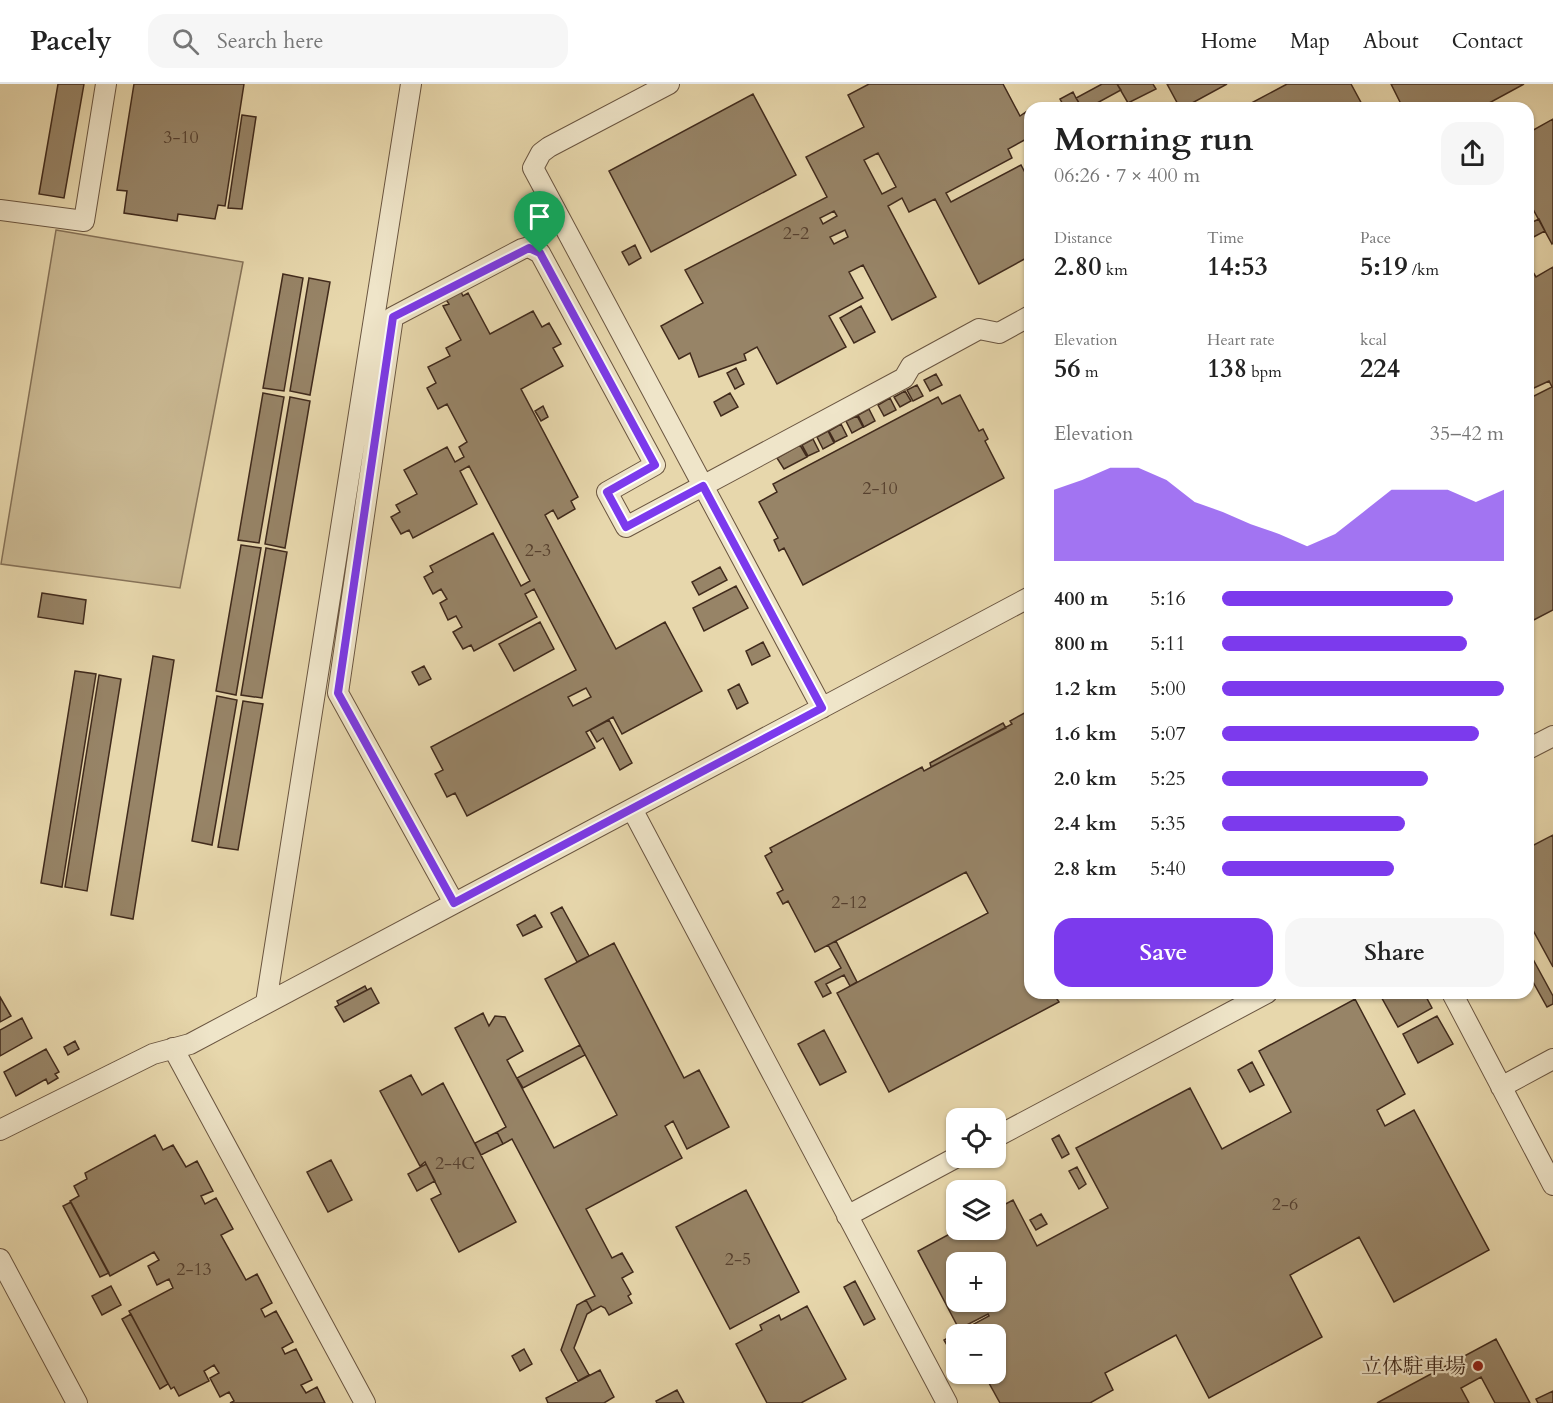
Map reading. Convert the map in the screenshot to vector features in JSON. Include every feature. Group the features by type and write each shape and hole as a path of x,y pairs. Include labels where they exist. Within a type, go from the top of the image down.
{"lane":[{"path":"0,210 84,221 106,84"},
{"path":"266,1003 411,84"},
{"path":"669,84 549,147 540,153 533,168 822,708"},
{"path":"454,903 338,693 393,317 522,249 535,249 540,253 655,465 607,492 626,527 904,378 911,366 979,329 999,333 1024,319"},
{"path":"0,1130 153,1054 190,1044 1024,600"},
{"path":"1534,746 1553,736"},
{"path":"632,809 947,1403"},
{"path":"1006,1132 1256,999"},
{"path":"1455,999 1553,1185"},
{"path":"173,1048 365,1403"},
{"path":"1501,1087 1553,1059"},
{"path":"847,1216 946,1163"},
{"path":"0,1259 77,1403"}],"shaded area":[{"path":"56,230 243,262 180,588 1,564"}],"building":[{"path":"58,84 84,84 64,198 39,194"},
{"path":"134,84 244,84 225,206 218,205 215,219 178,214 177,221 124,213 127,191 117,190"},
{"path":"869,84 1003,84 1020,116 1024,113 1024,140 1008,149 1012,158 946,193 951,202 1021,165 1024,171 1024,259 979,284 935,199 909,212 902,198 888,206 936,297 892,320 863,265 849,272 863,298 829,316 846,347 777,384 757,347 744,354 746,360 699,377 690,353 679,359 661,326 703,303 685,270 827,197 806,157 864,127 848,95","holes":["878,153 896,187 882,194 864,160","834,211 837,216 823,224 820,218","845,230 848,237 834,244 830,237"]},
{"path":"1102,84 1117,84 1121,90 1099,102 1078,102 1076,98"},
{"path":"1117,84 1153,84 1156,89 1130,102 1127,102"},
{"path":"1167,84 1227,84 1194,102 1177,102"},
{"path":"1287,84 1351,84 1361,102 1253,102"},
{"path":"1391,84 1524,84 1491,102 1400,102"},
{"path":"1073,92 1079,102 1062,102 1060,99"},
{"path":"753,94 796,175 651,252 609,171"},
{"path":"242,115 256,117 242,209 228,208"},
{"path":"1553,119 1552,244 1534,211 1534,130"},
{"path":"1539,219 1545,231 1534,237 1534,221"},
{"path":"635,245 641,258 629,265 622,252"},
{"path":"1553,267 1553,610 1534,620 1534,396 1552,387 1549,381 1534,388 1534,274 1536,277"},
{"path":"283,274 303,278 284,391 263,388"},
{"path":"309,278 330,282 310,395 290,391"},
{"path":"460,290 463,296 468,293 490,334 533,311 542,327 549,323 561,344 553,348 563,366 521,389 578,497 571,501 575,509 558,519 553,510 545,515 616,649 665,622 702,691 622,734 613,717 586,732 595,748 467,816 455,793 447,797 435,774 443,770 431,747 576,670 534,589 525,594 537,617 474,651 471,645 463,649 453,632 462,627 456,616 448,620 440,603 447,599 441,589 433,594 424,577 433,572 430,566 493,533 521,586 530,581 469,466 460,471 477,504 413,538 409,530 401,534 391,517 400,512 396,505 417,494 404,470 447,447 455,462 464,457 459,447 467,442 447,404 438,409 427,388 436,383 428,367 450,356 446,348 461,340 443,306 449,304 445,298","holes":["586,688 591,697 573,706 568,697"]},
{"path":"861,306 875,332 854,343 840,318"},
{"path":"736,368 744,384 735,389 727,373"},
{"path":"936,374 942,385 930,391 924,380"},
{"path":"917,385 923,396 913,401 907,390"},
{"path":"905,391 911,401 900,407 894,397"},
{"path":"263,393 284,397 259,543 238,540"},
{"path":"730,393 738,407 721,416 714,402"},
{"path":"960,395 979,431 983,429 988,439 985,441 1004,478 803,585 784,548 779,551 774,540 778,538 759,502 777,492 773,484 938,397 942,404"},
{"path":"290,397 310,401 285,548 265,544"},
{"path":"890,398 896,410 884,416 878,405"},
{"path":"543,406 548,417 541,421 535,411"},
{"path":"869,409 875,421 864,427 858,415"},
{"path":"857,416 863,427 852,433 846,421"},
{"path":"841,424 847,436 835,442 829,431"},
{"path":"828,431 834,443 823,449 817,437"},
{"path":"813,439 819,451 808,456 802,445"},
{"path":"800,445 807,457 784,469 777,458"},
{"path":"241,545 261,548 236,695 216,691"},
{"path":"266,548 287,552 262,698 241,695"},
{"path":"720,567 727,580 699,595 692,582"},
{"path":"736,586 748,608 704,631 693,608"},
{"path":"42,593 86,600 83,624 38,617"},
{"path":"540,622 554,649 514,671 499,644"},
{"path":"763,642 770,656 752,665 746,651"},
{"path":"153,656 174,660 133,919 111,915"},
{"path":"424,666 431,679 419,685 412,672"},
{"path":"75,671 96,674 62,887 41,883"},
{"path":"99,675 121,679 87,891 65,887"},
{"path":"739,684 748,703 737,709 728,690"},
{"path":"217,696 237,700 212,845 192,841"},
{"path":"243,701 263,704 238,850 218,847"},
{"path":"1024,713 1024,999 1057,999 1059,1002 889,1092 837,993 988,913 966,872 815,952 788,901 783,904 777,893 783,890 765,856 772,852 770,848 922,767 924,771 1012,724 1010,721"},
{"path":"609,720 632,763 620,770 603,738 597,742 590,730"},
{"path":"1003,723 1006,728 931,767 930,763"},
{"path":"1553,835 1553,967 1534,932 1534,845"},
{"path":"562,907 589,956 577,962 551,913"},
{"path":"535,915 542,927 523,936 517,925"},
{"path":"836,941 857,982 850,986 844,975 826,984 831,993 823,997 815,982 841,968 828,945"},
{"path":"614,943 684,1078 699,1070 729,1127 687,1149 673,1121 665,1126 682,1158 586,1209 612,1258 622,1253 633,1272 622,1278 631,1294 628,1296 632,1303 609,1315 601,1306 592,1311 586,1300 595,1296 512,1139 503,1144 497,1132 506,1127 455,1028 483,1013 489,1026 495,1016 505,1017 523,1051 507,1060 554,1148 617,1115 545,979"},
{"path":"1534,961 1553,996 1553,1004 1547,1007 1534,984"},
{"path":"365,986 367,990 339,1005 337,1001"},
{"path":"371,988 379,1003 344,1022 335,1007"},
{"path":"0,997 11,1016 0,1022"},
{"path":"1355,999 1405,1094 1377,1110 1385,1126 1414,1110 1489,1250 1394,1302 1359,1237 1290,1275 1322,1337 1209,1398 1176,1335 1105,1373 1113,1390 1090,1403 1000,1403 990,1384 1006,1384 1006,1324 974,1324 989,1316 988,1314 969,1324 956,1324 950,1312 1006,1312 1006,1252 946,1252 946,1304 918,1251 946,1236 946,1240 1006,1240 1006,1204 1013,1200 1037,1246 1108,1208 1076,1148 1190,1088 1222,1149 1291,1112 1259,1051"},
{"path":"1382,999 1427,999 1432,1008 1398,1027"},
{"path":"1437,1016 1453,1044 1418,1063 1403,1034"},
{"path":"22,1018 32,1038 0,1056 0,1030"},
{"path":"824,1030 846,1072 820,1085 798,1044"},
{"path":"75,1041 79,1049 68,1055 64,1047"},
{"path":"580,1045 585,1055 523,1088 517,1078"},
{"path":"46,1049 59,1072 55,1074 58,1078 48,1084 46,1079 16,1096 4,1072"},
{"path":"1252,1062 1264,1085 1250,1092 1238,1070"},
{"path":"411,1075 422,1095 443,1083 516,1222 459,1252 431,1199 441,1194 425,1162 420,1166 380,1091"},
{"path":"497,1132 503,1144 481,1155 475,1143"},
{"path":"155,1135 163,1150 173,1145 186,1167 197,1161 213,1191 201,1196 205,1204 216,1198 233,1229 221,1235 246,1280 257,1274 272,1303 261,1309 265,1317 276,1311 293,1342 282,1348 285,1354 296,1349 312,1380 301,1385 306,1393 317,1387 325,1403 230,1403 234,1401 229,1392 220,1397 210,1378 219,1373 214,1365 204,1371 209,1381 179,1396 174,1387 171,1389 129,1311 173,1288 169,1279 157,1285 148,1266 159,1260 154,1252 110,1276 70,1201 79,1196 74,1186 87,1179 85,1173"},
{"path":"1059,1135 1069,1154 1062,1158 1052,1139"},
{"path":"331,1160 352,1200 328,1212 307,1172"},
{"path":"426,1164 435,1181 417,1191 408,1174"},
{"path":"1077,1167 1086,1184 1079,1189 1069,1171"},
{"path":"746,1190 799,1292 730,1329 676,1227"},
{"path":"71,1202 109,1273 100,1277 63,1206"},
{"path":"1041,1214 1047,1224 1036,1230 1030,1220"},
{"path":"855,1281 875,1319 864,1325 844,1287"},
{"path":"111,1286 121,1305 102,1315 92,1296"},
{"path":"586,1300 592,1311 587,1314 574,1348 589,1375 578,1381 561,1350 577,1305"},
{"path":"807,1306 846,1379 801,1403 767,1403 736,1344 762,1330 760,1325 779,1315 781,1320"},
{"path":"131,1314 168,1384 160,1389 122,1319"},
{"name":"立体駐車場","path":"1496,1339 1530,1403 1495,1403 1481,1377 1461,1388 1469,1403 1377,1403"},
{"path":"524,1349 532,1364 520,1371 512,1356"},
{"path":"600,1370 614,1397 604,1403 548,1403 546,1398"},
{"path":"677,1390 684,1403 657,1403 656,1401"},
{"path":"1553,1391 1553,1403 1538,1403 1536,1399"}],"place":[{"name":"立体駐車場","path":"1478,1366"}],"route":[{"path":"522,249 535,249 540,253 655,465 607,492 626,527 703,486 822,708 454,903 338,693 393,317 522,249"}]}
